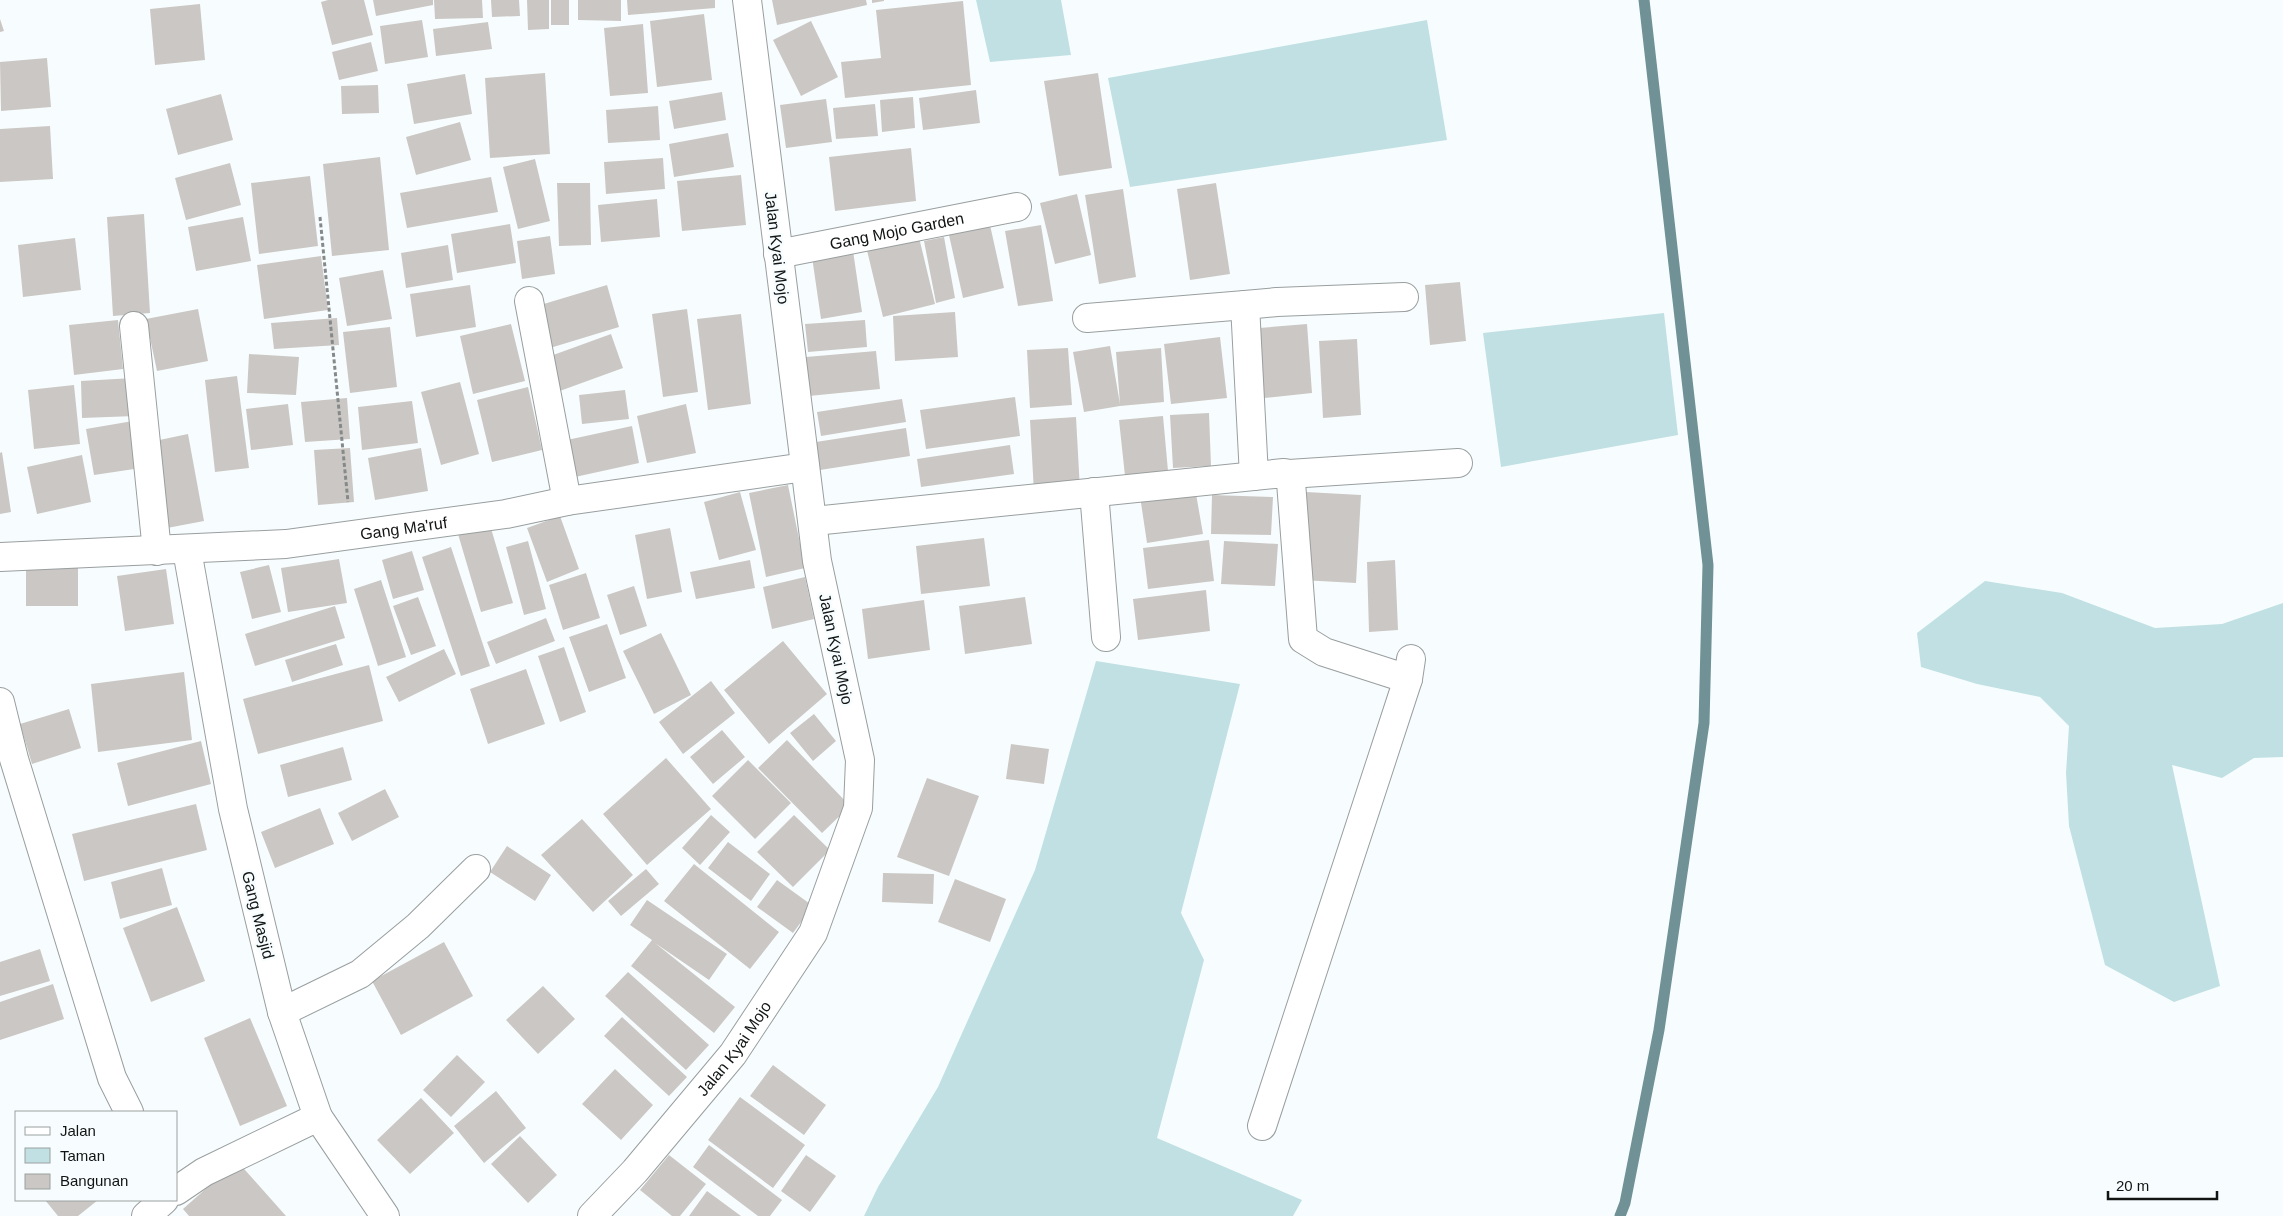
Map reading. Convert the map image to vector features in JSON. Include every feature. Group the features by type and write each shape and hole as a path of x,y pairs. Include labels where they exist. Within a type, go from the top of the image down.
{"street":[{"name":"Jalan Kyai Mojo","path":"592,1216 635,1171 733,1054 813,933 858,808 860,760 817,561 814,521 805,467 747,0"},
{"name":"Gang Mojo Garden","path":"778,254 1017,207"},
{"path":"1088,318 1276,302 1404,296"},
{"path":"529,301 567,501"},
{"path":"1245,305 1254,476"},
{"path":"134,326 157,551"},
{"path":"814,521 1254,476 1458,463"},
{"name":"Gang Ma'ruf","path":"0,557 286,544 506,514 567,501 805,467"},
{"path":"1262,1126 1409,669 1324,652 1304,639 1289,474"},
{"path":"1094,492 1106,638"},
{"name":"Gang Masjid","path":"187,550 233,809 282,1012 318,1117 386,1216"},
{"path":"0,702 14,759 112,1078 128,1111"},
{"path":"282,1012 360,974 418,926 476,869"},
{"path":"178,1190 204,1172 318,1117"},
{"path":"146,1216 163,1201"}],"path":[{"path":"320,217 351,535"}],"green space":[{"path":"976,0 1061,0 1071,55 990,62"},
{"path":"1427,20 1447,140 1130,187 1108,78"},
{"path":"1664,313 1678,435 1501,467 1483,333"},
{"path":"1985,581 2062,593 2155,628 2222,624 2283,603 2283,757 2254,758 2222,778 2172,765 2220,986 2174,1002 2105,965 2069,826 2066,773 2069,726 2040,697 1977,684 1921,667 1917,633"},
{"path":"1096,661 1240,684 1181,913 1204,960 1157,1138 1302,1200 1293,1216 864,1216 878,1187 938,1087 1035,870"}],"building":[{"path":"328,0 364,0 373,35 332,45 321,2"},
{"path":"373,0 433,0 433,5 376,16"},
{"path":"434,0 482,0 483,18 435,19"},
{"path":"491,0 519,0 520,16 492,17"},
{"path":"527,0 549,0 549,29 528,30"},
{"path":"551,0 569,0 569,25 551,25"},
{"path":"578,0 621,0 621,21 578,20"},
{"path":"627,0 715,0 715,8 628,15"},
{"path":"772,0 866,0 867,5 777,25"},
{"path":"872,0 884,0 884,1 872,3"},
{"path":"963,1 971,85 845,98 841,62 881,58 876,10"},
{"path":"200,4 205,60 155,65 150,9"},
{"path":"704,14 712,80 657,87 650,21"},
{"path":"0,19 4,31 0,32"},
{"path":"422,20 428,57 385,64 380,26"},
{"path":"811,21 838,77 801,96 773,40"},
{"path":"488,22 492,49 436,56 433,29"},
{"path":"643,24 648,93 610,96 604,28"},
{"path":"371,42 378,71 339,80 332,52"},
{"path":"47,58 51,107 1,111 0,62"},
{"path":"545,73 550,154 490,158 485,78"},
{"path":"1098,73 1112,168 1059,176 1044,81"},
{"path":"465,74 472,114 414,124 407,84"},
{"path":"378,85 379,113 342,114 341,86"},
{"path":"976,90 980,123 923,130 919,98"},
{"path":"722,92 726,120 674,129 669,101"},
{"path":"221,94 233,140 178,155 166,109"},
{"path":"913,97 915,128 882,132 880,100"},
{"path":"826,99 832,142 786,148 780,105"},
{"path":"875,104 878,136 836,139 833,108"},
{"path":"658,106 660,140 608,143 606,110"},
{"path":"460,122 471,160 416,175 406,137"},
{"path":"50,126 53,179 0,182 0,129"},
{"path":"728,133 734,167 674,177 669,144"},
{"path":"911,148 916,201 835,211 829,157"},
{"path":"380,157 389,250 332,256 323,164"},
{"path":"663,158 665,189 606,194 604,162"},
{"path":"535,159 550,221 518,229 503,167"},
{"path":"230,163 241,205 186,220 175,178"},
{"path":"741,175 746,225 682,231 677,181"},
{"path":"310,176 318,246 259,254 251,183"},
{"path":"491,177 498,212 407,228 400,193"},
{"path":"557,183 590,183 591,245 559,246"},
{"path":"1216,183 1230,274 1190,280 1177,189"},
{"path":"1123,189 1136,277 1099,284 1085,195"},
{"path":"1077,194 1091,255 1055,264 1040,203"},
{"path":"657,199 660,237 601,242 598,205"},
{"path":"144,214 150,313 113,316 107,217"},
{"path":"988,216 1004,288 963,298 947,226"},
{"path":"243,217 251,261 196,271 188,227"},
{"path":"510,224 516,263 457,273 451,234"},
{"path":"1041,225 1053,301 1018,306 1005,231"},
{"path":"917,229 935,304 883,317 865,242"},
{"path":"550,236 555,274 522,279 517,241"},
{"path":"944,237 955,298 936,303 924,241"},
{"path":"75,238 81,290 23,297 18,245"},
{"path":"852,244 862,312 821,319 811,250"},
{"path":"448,245 453,280 406,288 401,253"},
{"path":"321,256 328,310 264,319 257,265"},
{"path":"383,270 392,319 347,326 339,278"},
{"path":"1460,282 1466,341 1430,345 1425,285"},
{"path":"470,285 476,327 416,337 410,294"},
{"path":"607,285 619,327 550,348 537,306"},
{"path":"198,309 208,361 157,371 146,319"},
{"path":"687,309 698,392 663,397 652,314"},
{"path":"955,312 958,357 895,361 893,316"},
{"path":"741,314 751,404 708,410 697,319"},
{"path":"337,318 339,345 274,349 271,323"},
{"path":"118,320 123,369 74,375 69,325"},
{"path":"865,320 867,347 808,352 805,324"},
{"path":"511,324 525,381 473,394 460,336"},
{"path":"1307,324 1312,393 1264,398 1259,328"},
{"path":"390,327 397,387 350,393 343,332"},
{"path":"611,334 623,368 557,392 545,358"},
{"path":"1220,337 1227,398 1171,404 1164,344"},
{"path":"1357,339 1361,415 1323,418 1319,341"},
{"path":"1110,346 1120,404 1116,352 1161,348 1164,402 1084,412 1073,352"},
{"path":"1068,348 1072,405 1030,408 1027,350"},
{"path":"876,351 880,389 809,396 806,357"},
{"path":"249,354 299,357 296,395 247,393"},
{"path":"237,376 249,468 215,472 205,380"},
{"path":"133,378 135,416 82,418 81,381"},
{"path":"460,382 479,454 441,465 421,392"},
{"path":"74,385 80,444 34,449 28,390"},
{"path":"528,387 542,450 492,462 477,400"},
{"path":"625,390 629,419 582,424 579,395"},
{"path":"1015,397 1020,436 926,449 920,410"},
{"path":"347,398 350,439 305,442 301,402"},
{"path":"902,399 906,422 821,436 817,412"},
{"path":"412,401 418,443 362,450 358,407"},
{"path":"288,404 293,445 251,450 246,409"},
{"path":"686,404 696,453 647,463 637,416"},
{"path":"1209,413 1211,466 1173,468 1170,415"},
{"path":"1163,416 1168,471 1125,476 1119,420"},
{"path":"1076,417 1080,490 1034,493 1030,420"},
{"path":"133,421 141,468 94,475 86,429"},
{"path":"632,426 639,463 575,477 567,440"},
{"path":"906,428 910,456 820,470 816,442"},
{"path":"188,434 204,521 167,528 150,442"},
{"path":"1010,445 1014,474 921,487 917,459"},
{"path":"350,448 354,502 318,505 314,450"},
{"path":"421,448 428,491 375,500 368,458"},
{"path":"2,452 11,512 0,514 0,453"},
{"path":"82,455 91,502 37,514 27,467"},
{"path":"788,485 805,568 766,577 749,493"},
{"path":"1195,488 1203,534 1147,543 1140,496"},
{"path":"740,492 756,550 719,560 704,502"},
{"path":"1306,492 1361,495 1356,583 1301,580"},
{"path":"1212,495 1273,497 1271,535 1211,534"},
{"path":"560,516 579,569 547,582 527,528"},
{"path":"490,525 513,603 481,612 458,534"},
{"path":"670,528 682,592 647,599 635,535"},
{"path":"984,538 990,586 921,594 916,546"},
{"path":"1209,540 1214,581 1148,589 1143,548"},
{"path":"528,541 546,609 524,615 506,547"},
{"path":"1224,541 1278,544 1275,586 1221,584"},
{"path":"451,547 490,666 461,676 422,557"},
{"path":"412,551 424,590 393,599 382,560"},
{"path":"339,559 347,603 288,612 281,568"},
{"path":"750,560 755,588 696,599 690,572"},
{"path":"1395,560 1398,630 1369,632 1367,562"},
{"path":"26,564 78,564 78,606 26,606"},
{"path":"269,565 281,612 252,619 240,572"},
{"path":"166,569 174,624 125,631 117,576"},
{"path":"586,573 600,618 563,630 549,585"},
{"path":"805,577 814,619 772,629 763,587"},
{"path":"381,580 406,657 378,666 354,589"},
{"path":"634,586 647,626 620,635 607,595"},
{"path":"1206,590 1210,631 1138,640 1133,599"},
{"path":"418,597 436,646 411,655 393,606"},
{"path":"1025,597 1032,644 965,654 959,606"},
{"path":"924,600 930,650 868,659 862,609"},
{"path":"335,606 345,638 255,666 245,634"},
{"path":"546,618 555,641 496,664 487,642"},
{"path":"607,624 626,678 589,692 569,637"},
{"path":"661,633 691,695 654,714 623,651"},
{"path":"783,641 827,694 769,744 724,690"},
{"path":"336,644 343,665 292,682 285,660"},
{"path":"564,647 586,712 560,722 538,656"},
{"path":"444,649 456,674 399,702 386,677"},
{"path":"369,665 383,721 258,754 243,699"},
{"path":"526,669 545,724 488,744 470,689"},
{"path":"184,672 192,740 98,752 91,684"},
{"path":"711,681 735,713 683,754 659,722"},
{"path":"69,709 81,748 32,764 20,724"},
{"path":"814,714 836,741 813,761 790,733"},
{"path":"722,730 745,757 713,784 690,757"},
{"path":"787,740 850,806 822,833 758,768"},
{"path":"201,741 211,784 128,806 117,763"},
{"path":"1011,744 1049,749 1044,784 1006,779"},
{"path":"343,747 352,780 288,797 280,765"},
{"path":"666,758 711,809 647,865 603,814"},
{"path":"748,760 791,803 755,839 712,796"},
{"path":"927,778 979,796 949,876 897,857"},
{"path":"385,789 399,817 352,841 338,813"},
{"path":"196,804 207,850 84,881 72,834"},
{"path":"320,808 334,844 275,868 261,832"},
{"path":"711,815 730,832 700,865 682,848"},
{"path":"794,815 830,850 793,887 757,852"},
{"path":"582,819 633,875 593,912 541,855"},
{"path":"728,842 770,874 751,901 708,868"},
{"path":"507,846 551,875 535,901 490,872"},
{"path":"694,864 779,932 750,969 664,901"},
{"path":"162,868 172,905 120,919 111,882"},
{"path":"646,869 659,884 621,916 608,901"},
{"path":"883,873 934,874 933,904 882,902"},
{"path":"955,879 1006,899 990,942 938,922"},
{"path":"777,880 813,906 793,933 757,907"},
{"path":"647,900 727,954 709,980 655,943 735,1007 714,1033 631,966 652,940 630,925"},
{"path":"177,907 205,981 151,1002 123,928"},
{"path":"444,942 473,996 401,1035 372,981"},
{"path":"40,949 50,981 0,996 0,962"},
{"path":"628,972 709,1045 686,1070 605,996"},
{"path":"53,984 64,1019 0,1040 0,1002"},
{"path":"543,986 575,1019 538,1054 506,1020"},
{"path":"622,1017 687,1077 669,1096 604,1036"},
{"path":"250,1018 287,1106 240,1126 204,1038"},
{"path":"457,1055 485,1082 451,1117 423,1090"},
{"path":"773,1065 826,1105 804,1135 750,1096"},
{"path":"615,1069 653,1105 621,1140 582,1104"},
{"path":"496,1091 526,1128 484,1163 454,1126"},
{"path":"740,1097 805,1145 773,1188 708,1140"},
{"path":"421,1098 454,1133 410,1174 377,1140"},
{"path":"520,1136 557,1175 528,1203 491,1164"},
{"path":"709,1145 782,1200 770,1216 758,1216 693,1167"},
{"path":"669,1155 706,1184 680,1216 672,1216 640,1190"},
{"path":"806,1155 836,1176 810,1212 781,1191"},
{"path":"237,1161 286,1216 189,1216 183,1209"},
{"path":"707,1191 741,1216 689,1216"},
{"path":"46,1201 97,1201 78,1216 58,1216"}],"waterway":[{"path":"1620,1216 1625,1203 1659,1030 1704,723 1708,565 1644,0"}]}
